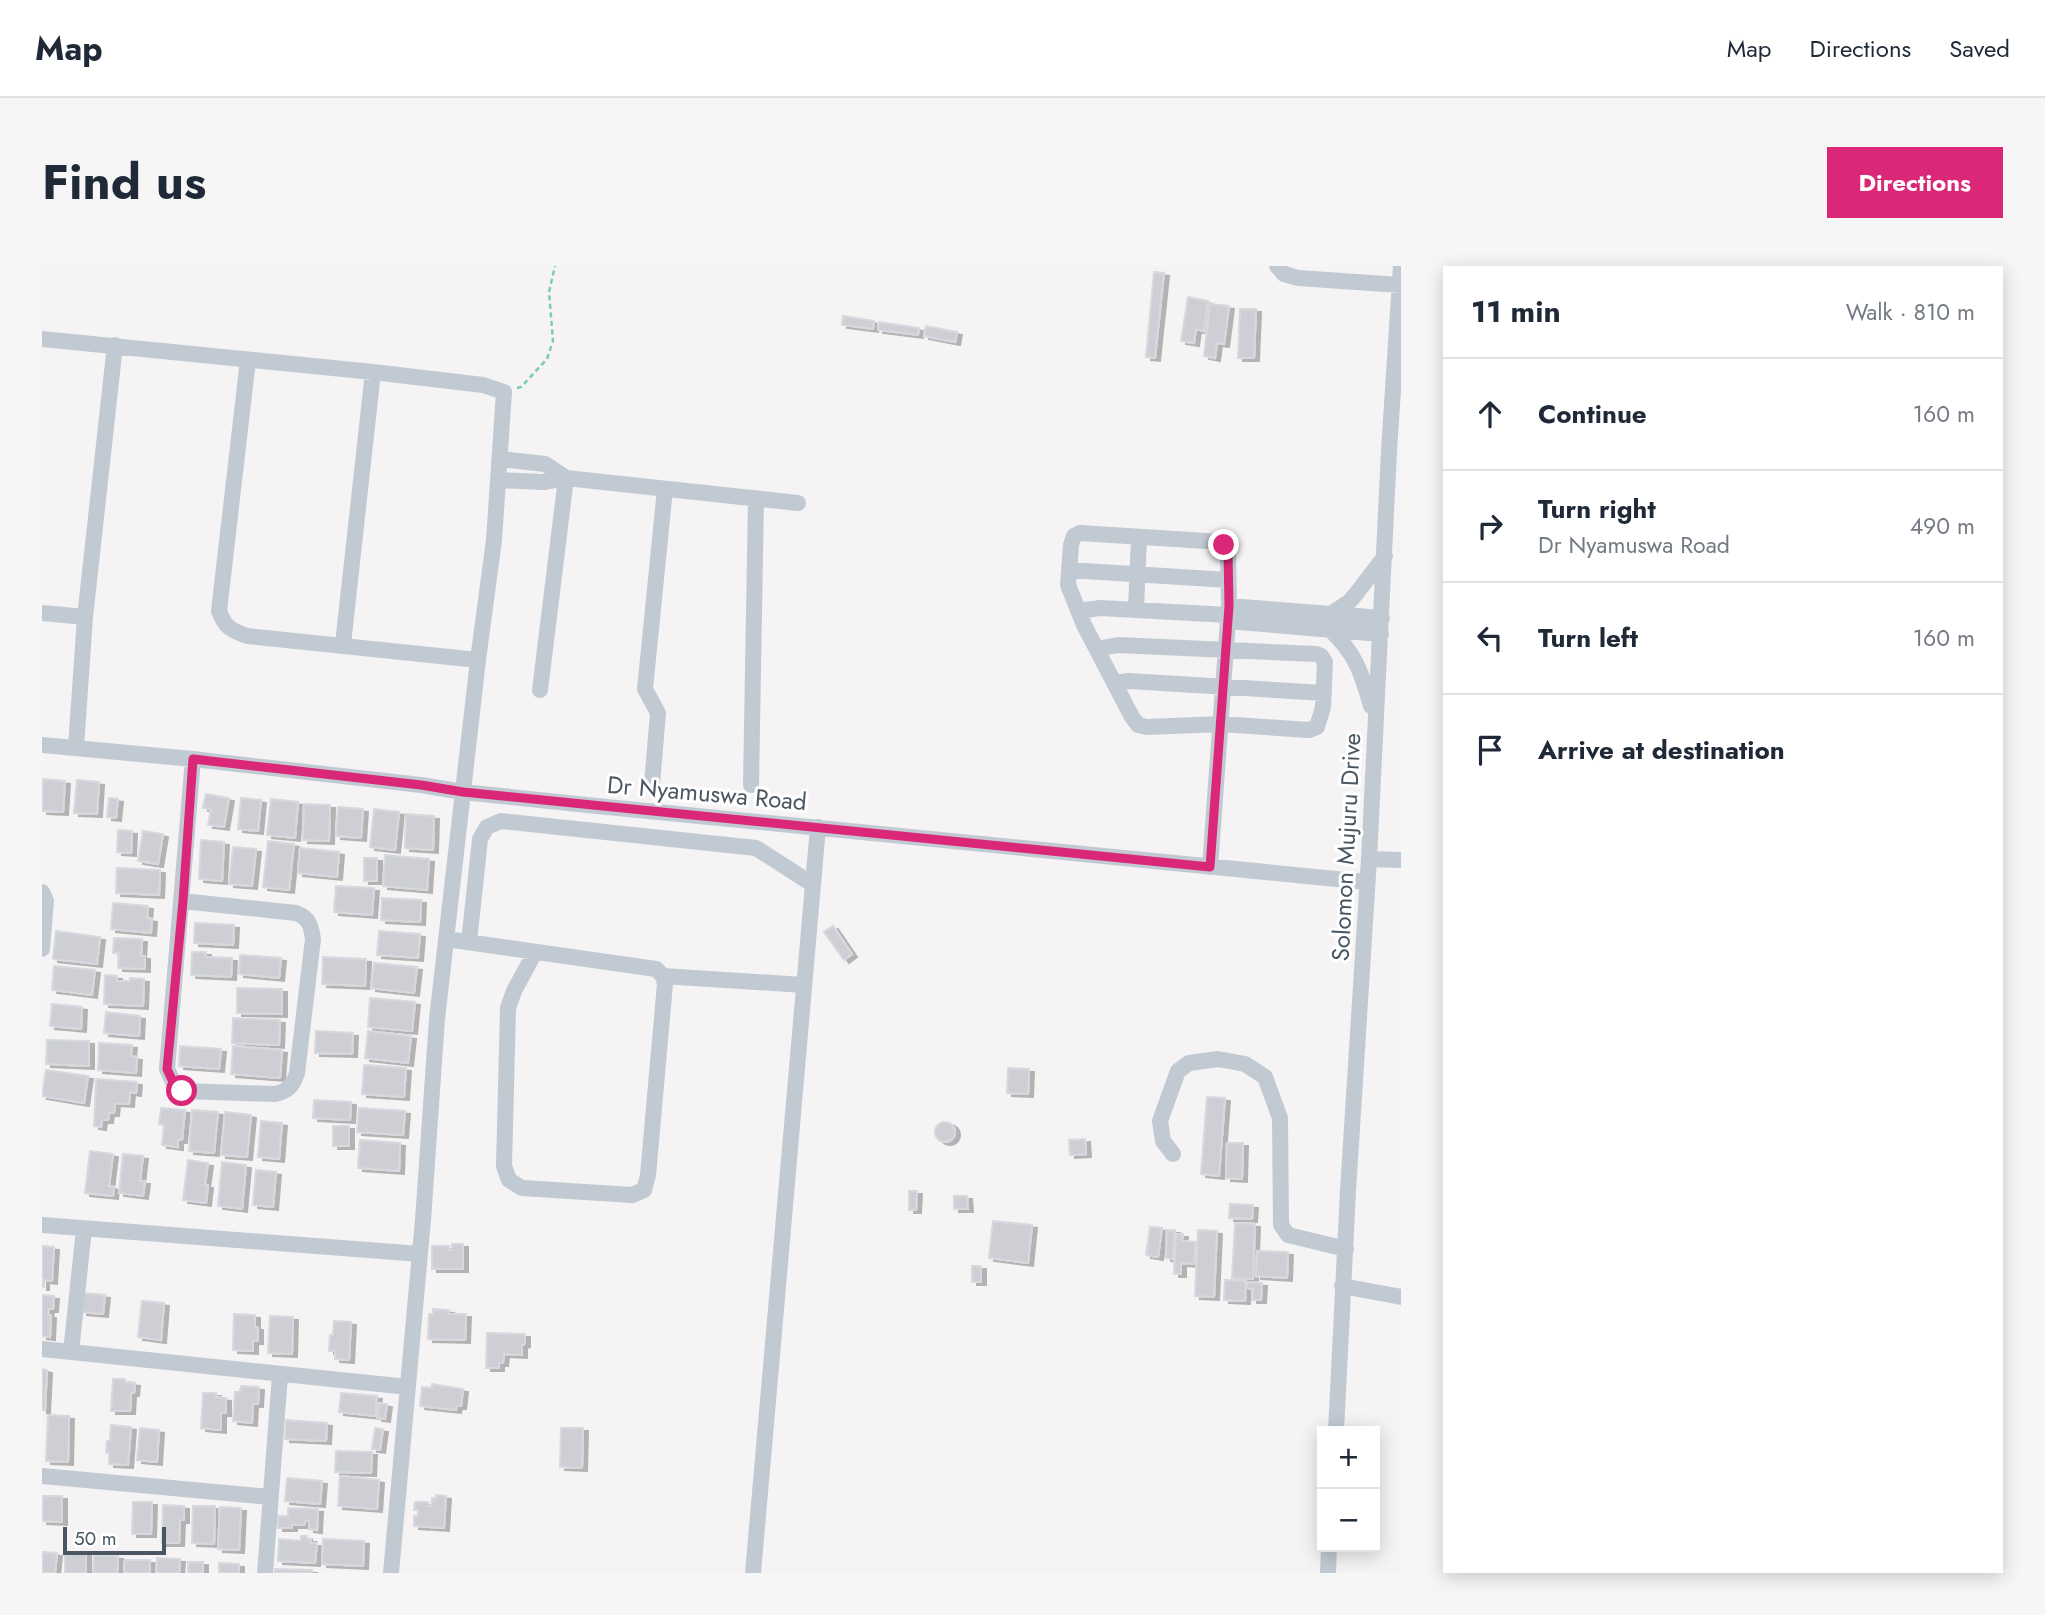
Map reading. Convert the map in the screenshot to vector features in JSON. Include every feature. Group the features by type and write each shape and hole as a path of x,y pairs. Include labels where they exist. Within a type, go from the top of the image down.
{"street":[{"path":"1278,266 1284,274 1298,278 1400,285"},
{"name":"Solomon Mujuru Drive","path":"1336,1426 1401,266"},
{"path":"42,339 373,372 483,385 503,393 494,540 436,1019 420,1254 391,1573"},
{"path":"76,747 85,617 115,345"},
{"path":"248,360 219,611 223,623 233,631 247,636 478,660"},
{"path":"343,644 373,372"},
{"path":"500,458 545,464 566,478"},
{"path":"540,690 566,478"},
{"path":"498,480 543,482 566,478 798,503"},
{"path":"652,784 658,713 645,689 665,489"},
{"path":"751,785 755,498"},
{"path":"1097,649 1118,645 1225,651 1316,654 1325,662 1320,720 1317,727 1308,730 1220,724 1147,727 1138,724 1114,683 1097,649 1079,611 1068,585 1074,536 1080,533 1222,542 1228,552 1228,614 1225,651 1223,687 1220,724 1210,867"},
{"path":"1136,609 1139,537"},
{"path":"1328,622 1356,594 1385,556"},
{"path":"1069,570 1228,580"},
{"path":"1079,611 1090,608 1136,609 1381,626"},
{"path":"42,613 85,617"},
{"path":"1328,622 1356,660 1375,719"},
{"path":"1114,683 1129,681 1324,693"},
{"name":"Dr Nyamuswa Road","path":"42,745 193,759 463,792 1367,882"},
{"path":"183,901 296,913 304,916 310,923 313,939 297,1073 290,1087 284,1092 182,1091 169,1078 167,1069 193,759"},
{"path":"469,942 480,839 487,827 501,821 755,848 812,884"},
{"path":"753,1573 818,827"},
{"path":"1369,859 1401,860"},
{"path":"42,892 46,901 42,949"},
{"path":"446,939 656,969 663,976 665,984 649,1175 643,1190 632,1195 522,1188 509,1180 504,1166 508,1008 535,952"},
{"path":"663,976 804,985"},
{"path":"1172,1154 1163,1141 1160,1121 1178,1071 1189,1062 1218,1059 1245,1064 1265,1077 1280,1118 1281,1225 1288,1236 1346,1249"},
{"path":"42,1225 420,1254"},
{"path":"71,1352 84,1228"},
{"path":"1342,1286 1401,1297"},
{"path":"42,1349 408,1387"},
{"path":"265,1573 280,1374"},
{"path":"42,1476 270,1497"},
{"path":"1328,1573 1329,1552"}],"path":[{"path":"503,393 521,387 547,359 553,341 549,292 555,266"}],"building":[{"path":"1154,272 1164,273 1155,358 1146,357"},
{"path":"1188,297 1208,301 1204,331 1196,329 1194,343 1181,341"},
{"path":"1210,304 1229,306 1224,344 1217,343 1215,358 1204,356"},
{"path":"1240,309 1256,309 1254,358 1238,358"},
{"path":"843,316 874,321 873,329 842,325"},
{"path":"879,322 919,328 918,335 878,330"},
{"path":"926,326 957,332 955,342 924,336"},
{"path":"43,779 65,781 63,812 42,811"},
{"path":"77,780 99,782 97,814 74,813"},
{"path":"206,794 229,798 224,827 208,825 211,809 203,808"},
{"path":"109,798 118,799 116,818 107,817"},
{"path":"241,798 261,800 258,831 238,829"},
{"path":"271,799 298,802 295,838 267,835"},
{"path":"304,804 330,805 329,841 303,840"},
{"path":"338,807 363,809 361,838 336,836"},
{"path":"374,809 399,812 395,850 370,847"},
{"path":"406,814 434,816 433,850 405,848"},
{"path":"118,830 132,831 131,853 117,852"},
{"path":"143,831 163,834 158,864 138,861"},
{"path":"201,840 224,842 222,881 199,879"},
{"path":"268,841 294,844 289,890 263,887"},
{"path":"233,847 256,849 252,886 229,884"},
{"path":"300,848 339,852 337,877 298,873"},
{"path":"385,855 429,859 427,890 383,886"},
{"path":"364,858 377,858 377,881 364,881"},
{"path":"117,868 160,870 159,895 116,893"},
{"path":"336,886 374,888 372,915 334,912"},
{"path":"382,898 421,900 420,922 381,920"},
{"path":"113,903 148,906 147,918 152,919 151,933 111,929"},
{"path":"195,923 234,925 233,945 194,943"},
{"path":"833,926 852,954 844,960 824,932"},
{"path":"56,931 100,937 97,964 53,959"},
{"path":"379,931 420,934 418,958 377,955"},
{"path":"114,938 142,939 141,956 145,956 145,969 118,968 119,953 113,953"},
{"path":"192,952 206,952 206,957 232,958 231,977 191,975"},
{"path":"240,955 281,958 279,978 239,974"},
{"path":"323,957 366,959 365,986 322,984"},
{"path":"374,963 417,967 414,993 371,988"},
{"path":"54,966 95,970 92,995 52,990"},
{"path":"105,975 117,976 117,981 144,979 143,1006 104,1004"},
{"path":"237,988 282,989 282,1014 237,1013"},
{"path":"370,998 415,1002 412,1031 368,1027"},
{"path":"52,1004 82,1007 81,1029 50,1026"},
{"path":"106,1012 140,1016 139,1036 104,1033"},
{"path":"233,1018 280,1020 279,1045 232,1043"},
{"path":"316,1031 353,1033 352,1054 315,1053"},
{"path":"368,1031 411,1036 408,1063 365,1058"},
{"path":"47,1040 89,1041 89,1066 46,1064"},
{"path":"99,1043 132,1045 131,1056 137,1057 136,1073 98,1070"},
{"path":"180,1046 221,1049 219,1069 179,1066"},
{"path":"233,1046 282,1050 280,1078 231,1074"},
{"path":"364,1065 406,1068 404,1097 362,1094"},
{"path":"1008,1068 1029,1069 1028,1094 1007,1093"},
{"path":"46,1070 88,1076 84,1103 42,1096"},
{"path":"96,1079 137,1082 136,1093 130,1092 129,1104 115,1103 114,1113 109,1113 108,1120 102,1120 101,1127 94,1126"},
{"path":"1207,1097 1225,1098 1219,1176 1201,1174"},
{"path":"314,1100 351,1102 350,1120 313,1118"},
{"path":"161,1108 185,1110 182,1140 178,1140 178,1147 162,1145 164,1125 159,1124"},
{"path":"359,1108 405,1111 403,1135 357,1132"},
{"path":"192,1110 218,1112 214,1153 189,1151"},
{"path":"225,1112 251,1115 247,1157 221,1155"},
{"path":"261,1121 282,1123 279,1159 258,1157"},
{"path":"945,1122 952,1125 955,1132 952,1139 945,1142 938,1139 935,1132 938,1125"},
{"path":"333,1126 349,1126 349,1146 333,1146"},
{"path":"1085,1139 1086,1154 1070,1155 1069,1140"},
{"path":"360,1140 400,1143 399,1171 358,1168"},
{"path":"1227,1143 1243,1143 1242,1179 1226,1178"},
{"path":"90,1151 113,1154 109,1186 114,1187 113,1196 85,1193"},
{"path":"123,1154 143,1156 140,1181 145,1181 143,1196 119,1193"},
{"path":"188,1160 208,1163 206,1203 183,1200"},
{"path":"222,1162 246,1165 242,1209 218,1206"},
{"path":"256,1170 276,1172 273,1207 253,1205"},
{"path":"909,1191 917,1191 916,1210 909,1210"},
{"path":"954,1196 967,1196 968,1209 954,1209"},
{"path":"1230,1204 1253,1205 1252,1219 1229,1218"},
{"path":"993,1221 1032,1225 1028,1263 989,1258"},
{"path":"1235,1223 1255,1224 1253,1279 1232,1278"},
{"path":"1150,1227 1162,1228 1158,1257 1146,1255"},
{"path":"1167,1230 1175,1230 1173,1259 1166,1258"},
{"path":"1198,1230 1217,1231 1214,1297 1195,1296"},
{"path":"1176,1234 1183,1234 1182,1241 1196,1242 1194,1264 1181,1263 1181,1274 1174,1274"},
{"path":"452,1244 463,1244 463,1269 432,1269 432,1246 449,1246 449,1250 452,1250"},
{"path":"42,1246 54,1247 52,1281 44,1280 44,1287 42,1287"},
{"path":"1257,1251 1288,1252 1287,1278 1256,1276"},
{"path":"972,1266 981,1266 981,1282 972,1282"},
{"path":"1225,1280 1246,1281 1245,1301 1224,1300"},
{"path":"1247,1282 1262,1283 1261,1300 1252,1300 1253,1289 1247,1288"},
{"path":"84,1293 105,1295 103,1314 82,1312"},
{"path":"42,1295 54,1296 53,1309 49,1309 48,1315 51,1315 50,1337 42,1336"},
{"path":"142,1301 164,1303 161,1340 138,1337"},
{"path":"433,1309 449,1310 448,1314 466,1314 465,1340 428,1339 429,1314 433,1314"},
{"path":"234,1314 255,1315 258,1341 253,1341 253,1351 233,1350"},
{"path":"270,1316 293,1317 292,1354 268,1353"},
{"path":"334,1321 351,1322 349,1360 335,1359 335,1351 329,1351"},
{"path":"487,1333 525,1334 522,1355 504,1354 499,1368 486,1368"},
{"path":"42,1369 47,1370 45,1410 42,1410"},
{"path":"113,1379 125,1379 125,1382 135,1383 134,1393 131,1393 130,1411 111,1411"},
{"path":"432,1384 463,1389 461,1406 457,1406 456,1410 420,1406 422,1387 432,1388"},
{"path":"241,1386 259,1387 258,1404 253,1404 252,1423 233,1421 235,1392 240,1392"},
{"path":"203,1393 216,1393 216,1397 226,1398 226,1413 221,1413 221,1430 201,1428"},
{"path":"341,1393 377,1396 375,1416 339,1412"},
{"path":"379,1403 387,1404 385,1419 377,1418"},
{"path":"48,1415 69,1416 68,1462 46,1461"},
{"path":"286,1420 327,1423 326,1441 285,1439"},
{"path":"111,1425 131,1427 128,1465 109,1464 109,1453 106,1453"},
{"path":"140,1428 159,1430 157,1462 137,1460"},
{"path":"375,1428 383,1429 380,1450 372,1449"},
{"path":"561,1428 583,1428 582,1468 560,1467"},
{"path":"336,1451 372,1452 371,1473 335,1472"},
{"path":"340,1476 379,1480 377,1509 338,1506"},
{"path":"287,1478 322,1481 320,1504 285,1501"},
{"path":"436,1495 446,1496 444,1528 414,1526 414,1516 418,1516 418,1510 414,1510 415,1502 428,1502 428,1506 431,1506 432,1498 436,1499"},
{"path":"43,1496 62,1496 62,1522 42,1521"},
{"path":"133,1502 152,1502 151,1534 132,1534"},
{"path":"163,1505 184,1506 179,1543 162,1543"},
{"path":"193,1506 215,1506 214,1544 192,1543"},
{"path":"220,1507 241,1508 239,1550 218,1549"},
{"path":"288,1508 318,1509 317,1530 309,1529 309,1521 305,1521 304,1525 292,1525 292,1528 278,1528 278,1516 288,1516"},
{"path":"301,1536 311,1539 310,1543 317,1543 315,1563 278,1561 279,1539 301,1541"},
{"path":"323,1539 364,1541 363,1566 322,1564"},
{"path":"42,1552 57,1553 55,1573 42,1573"},
{"path":"65,1552 86,1553 86,1573 65,1573"},
{"path":"94,1555 118,1556 117,1573 93,1573"},
{"path":"157,1558 180,1559 179,1573 156,1573"},
{"path":"125,1560 150,1560 150,1573 124,1573"},
{"path":"188,1562 203,1562 203,1573 188,1573"},
{"path":"219,1563 239,1564 239,1573 219,1573"},
{"path":"275,1569 312,1570 312,1573 275,1573"}],"route":[{"path":"182,1091 169,1078 167,1069 193,759 463,792 1210,867 1229,606 1228,552 1224,545"}]}
